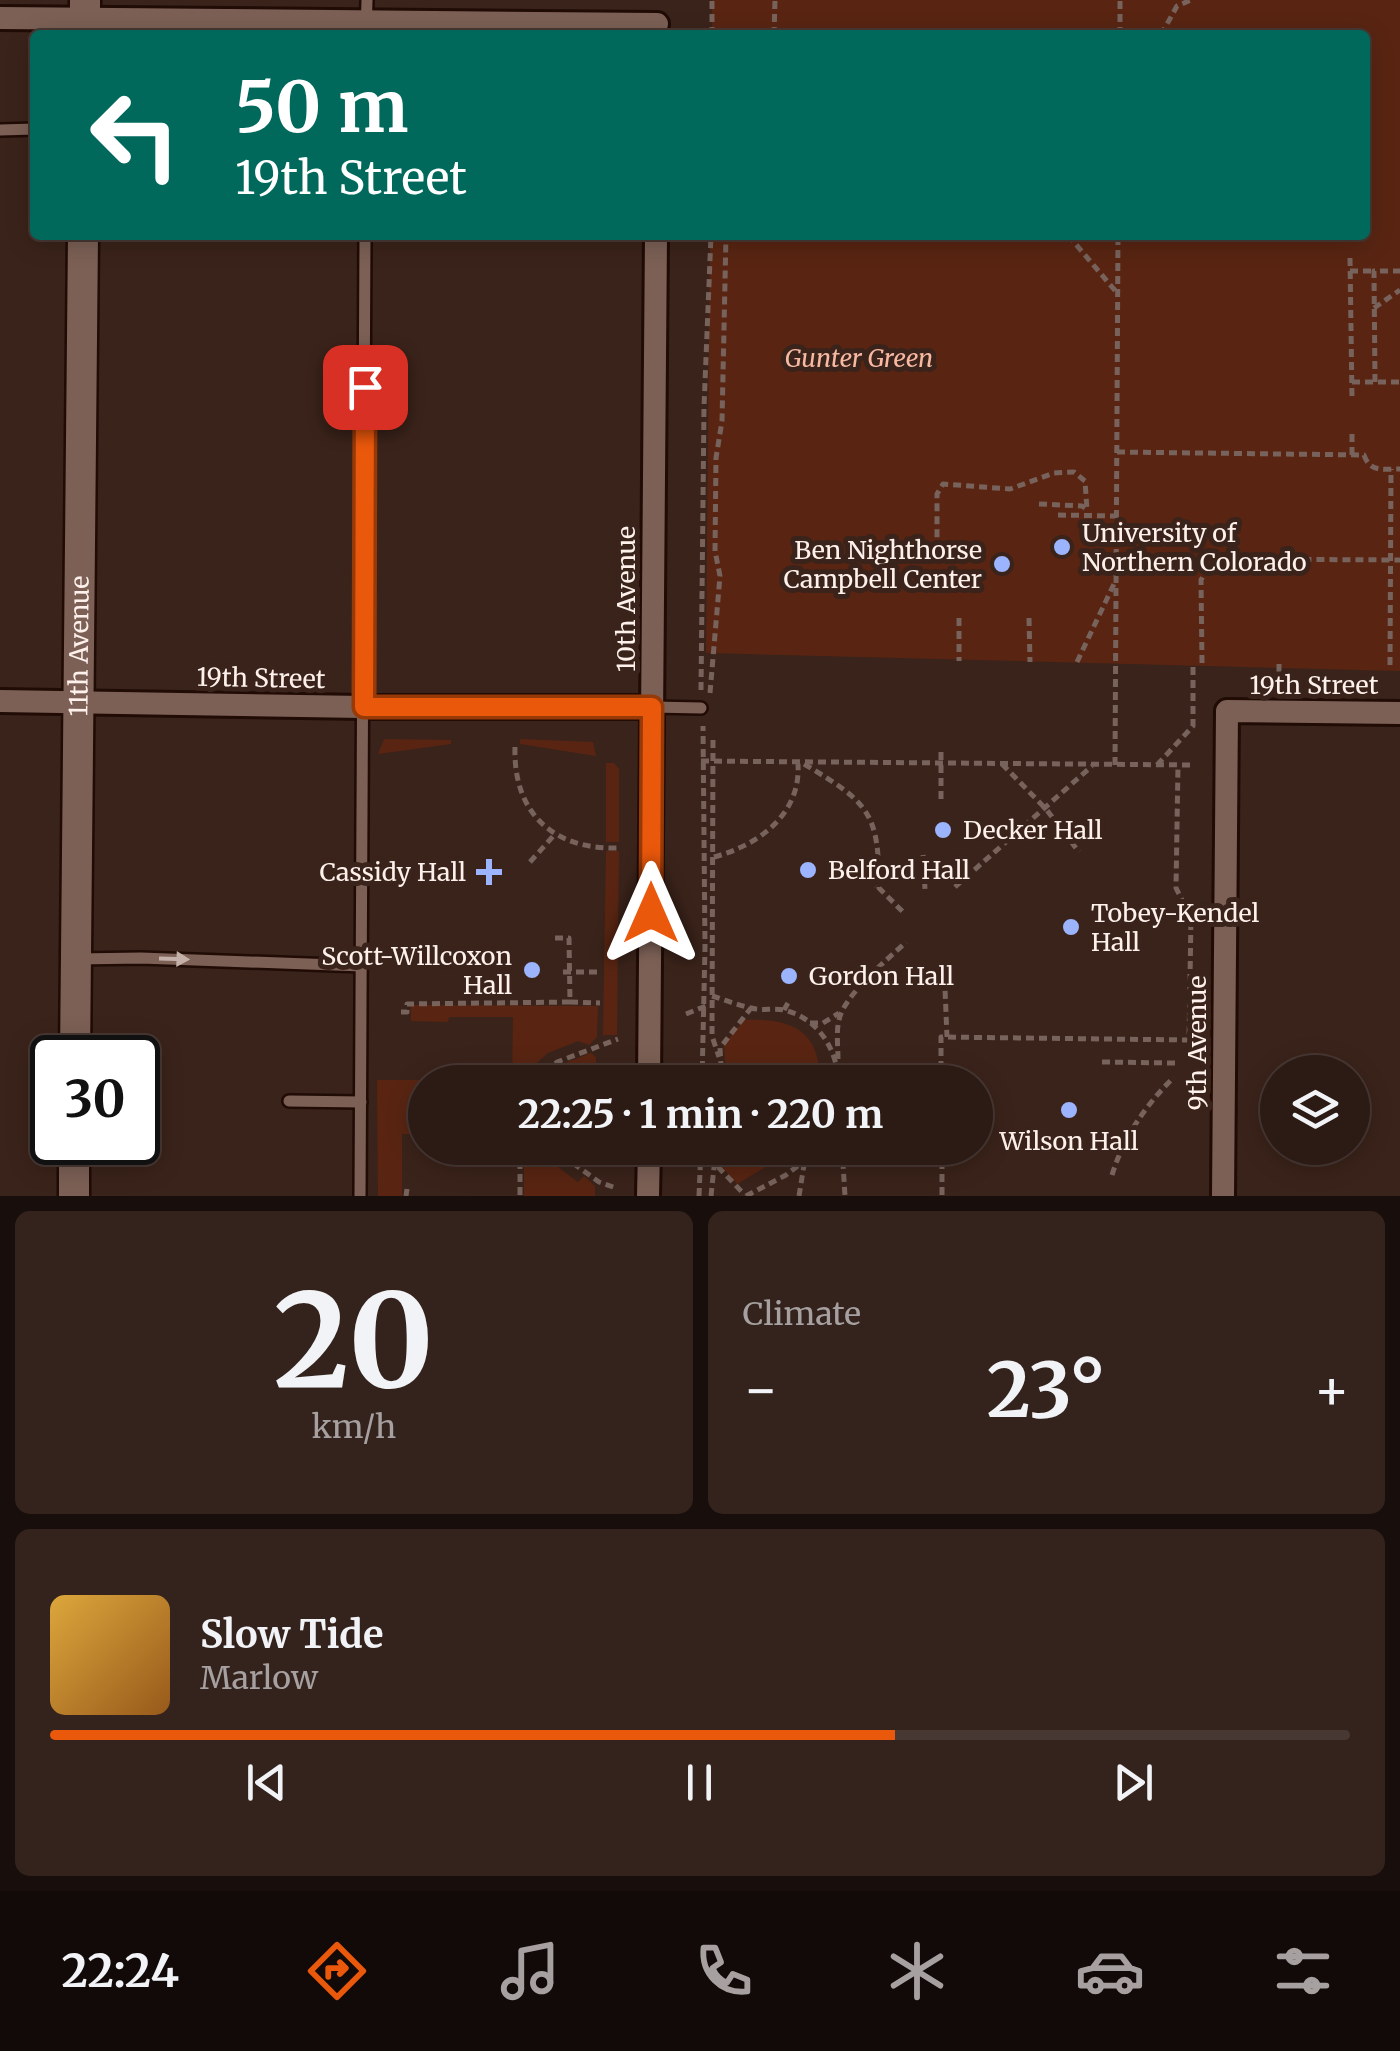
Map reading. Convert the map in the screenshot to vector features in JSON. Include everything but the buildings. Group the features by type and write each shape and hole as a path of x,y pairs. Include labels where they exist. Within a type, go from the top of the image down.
{"main road":[{"name":"11th Avenue","path":"75,1035 82,240"},
{"path":"74,1165 74,1196"}],"street":[{"path":"0,18 657,20"},
{"name":"10th Avenue","path":"649,1065 656,240"},
{"name":"19th Street","path":"0,701 652,707"},
{"name":"19th Street","path":"1227,712 1400,713"},
{"name":"9th Avenue","path":"1223,1196 1227,712"},
{"path":"648,1196 649,1165"}],"lane":[{"path":"0,130 30,129"},
{"path":"360,1196 365,240"},
{"name":"19th Street","path":"652,707 702,708"},
{"path":"76,959 362,966"},
{"path":"289,1100 360,1102"}],"path":[{"path":"712,0 712,30"},
{"path":"774,30 775,0"},
{"path":"1120,0 1120,30"},
{"path":"1170,0 1177,6"},
{"path":"1164,30 1177,6 1191,0"},
{"path":"702,1065 704,408 711,240"},
{"path":"710,696 720,576 715,551 716,458 722,421 726,240"},
{"path":"1072,240 1118,294"},
{"path":"1115,765 1118,240"},
{"path":"1350,258 1352,399"},
{"path":"1350,270 1400,270"},
{"path":"1374,270 1375,382"},
{"path":"1374,308 1400,290"},
{"path":"1352,382 1400,382"},
{"path":"1352,434 1352,455"},
{"path":"1117,452 1352,455 1364,456 1375,469 1400,469"},
{"path":"1390,665 1392,469"},
{"path":"945,555 938,556 936,551 936,494 943,484 1010,489 1054,474 1074,472 1085,481 1087,513"},
{"path":"1039,504 1082,506 1087,513"},
{"path":"1058,515 1116,516"},
{"path":"1202,664 1202,580 1206,569 1222,559 1400,560"},
{"path":"1077,662 1116,580"},
{"path":"959,618 959,661"},
{"path":"1029,618 1030,662"},
{"path":"1157,765 1192,726 1192,664"},
{"path":"1279,664 1279,682"},
{"path":"713,740 712,1036 720,1065"},
{"path":"515,747 516,779 532,813 569,842 620,848"},
{"path":"941,799 942,748"},
{"path":"703,761 1195,765"},
{"path":"714,857 754,842 773,826 787,809 800,763"},
{"path":"800,763 849,794 872,820 878,849 878,888"},
{"path":"1002,764 1046,809 1079,852"},
{"path":"955,887 1093,765"},
{"path":"942,1065 942,1037 1189,1040 1191,918 1176,888 1178,765"},
{"path":"991,825 1028,825"},
{"path":"530,862 556,833"},
{"path":"923,856 925,889"},
{"path":"858,867 904,913"},
{"path":"550,938 569,938 566,972 570,1002"},
{"path":"810,1023 823,1023 842,1010 906,942"},
{"path":"944,965 948,1037"},
{"path":"566,972 600,972"},
{"path":"686,1014 712,1000 784,1010 810,1023 830,1044 837,1065"},
{"path":"784,1010 788,1001"},
{"path":"402,1012 407,1012 408,1004 600,1003"},
{"path":"719,1057 720,1048 751,1008"},
{"path":"838,1065 838,1021 842,1010"},
{"path":"553,1065 618,1039"},
{"path":"1102,1062 1175,1062"},
{"path":"1112,1175 1146,1106 1174,1077"},
{"path":"520,1165 520,1196"},
{"path":"576,1165 599,1182 616,1188"},
{"path":"699,1196 700,1165"},
{"path":"711,1196 714,1165"},
{"path":"718,1165 746,1196 800,1165"},
{"path":"798,1196 804,1165"},
{"path":"843,1165 845,1196"},
{"path":"942,1165 942,1196"}],"green space":[{"name":"Gunter Green","path":"712,0 1400,0 1400,671 706,653 710,240 1370,240 1370,30 712,30"},
{"path":"384,739 451,740 451,744 378,754"},
{"path":"520,739 593,742 596,756 520,744"},
{"path":"606,763 614,763 619,769 619,842 606,842"},
{"path":"606,851 619,851 617,1035 603,1035"},
{"path":"411,1005 598,1006 597,1037 589,1045 578,1041 548,1053 535,1065 512,1065 513,1017 411,1021"},
{"path":"744,1020 776,1022 789,1025 809,1039 819,1065 725,1065 724,1045"},
{"path":"591,1053 596,1057 596,1065 562,1064"},
{"path":"377,1080 408,1080 408,1134 402,1134 402,1196 378,1196"},
{"path":"524,1165 555,1165 578,1182 584,1176 595,1186 595,1196 524,1196"},
{"path":"721,1165 769,1165 737,1184"}],"place":[{"name":"University of Northern Colorado","path":"1062,547"},
{"name":"Ben Nighthorse Campbell Center","path":"1002,564"},
{"name":"Decker Hall","path":"943,830"},
{"name":"Belford Hall","path":"808,870"},
{"name":"Cassidy Hall","path":"489,872"},
{"name":"Tobey-Kendel Hall","path":"1071,927"},
{"name":"Scott-Willcoxon Hall","path":"532,970"},
{"name":"Gordon Hall","path":"789,976"},
{"name":"Wilson Hall","path":"1069,1110"}],"route":[{"path":"365,387 364,707 652,707 651,913"}]}
